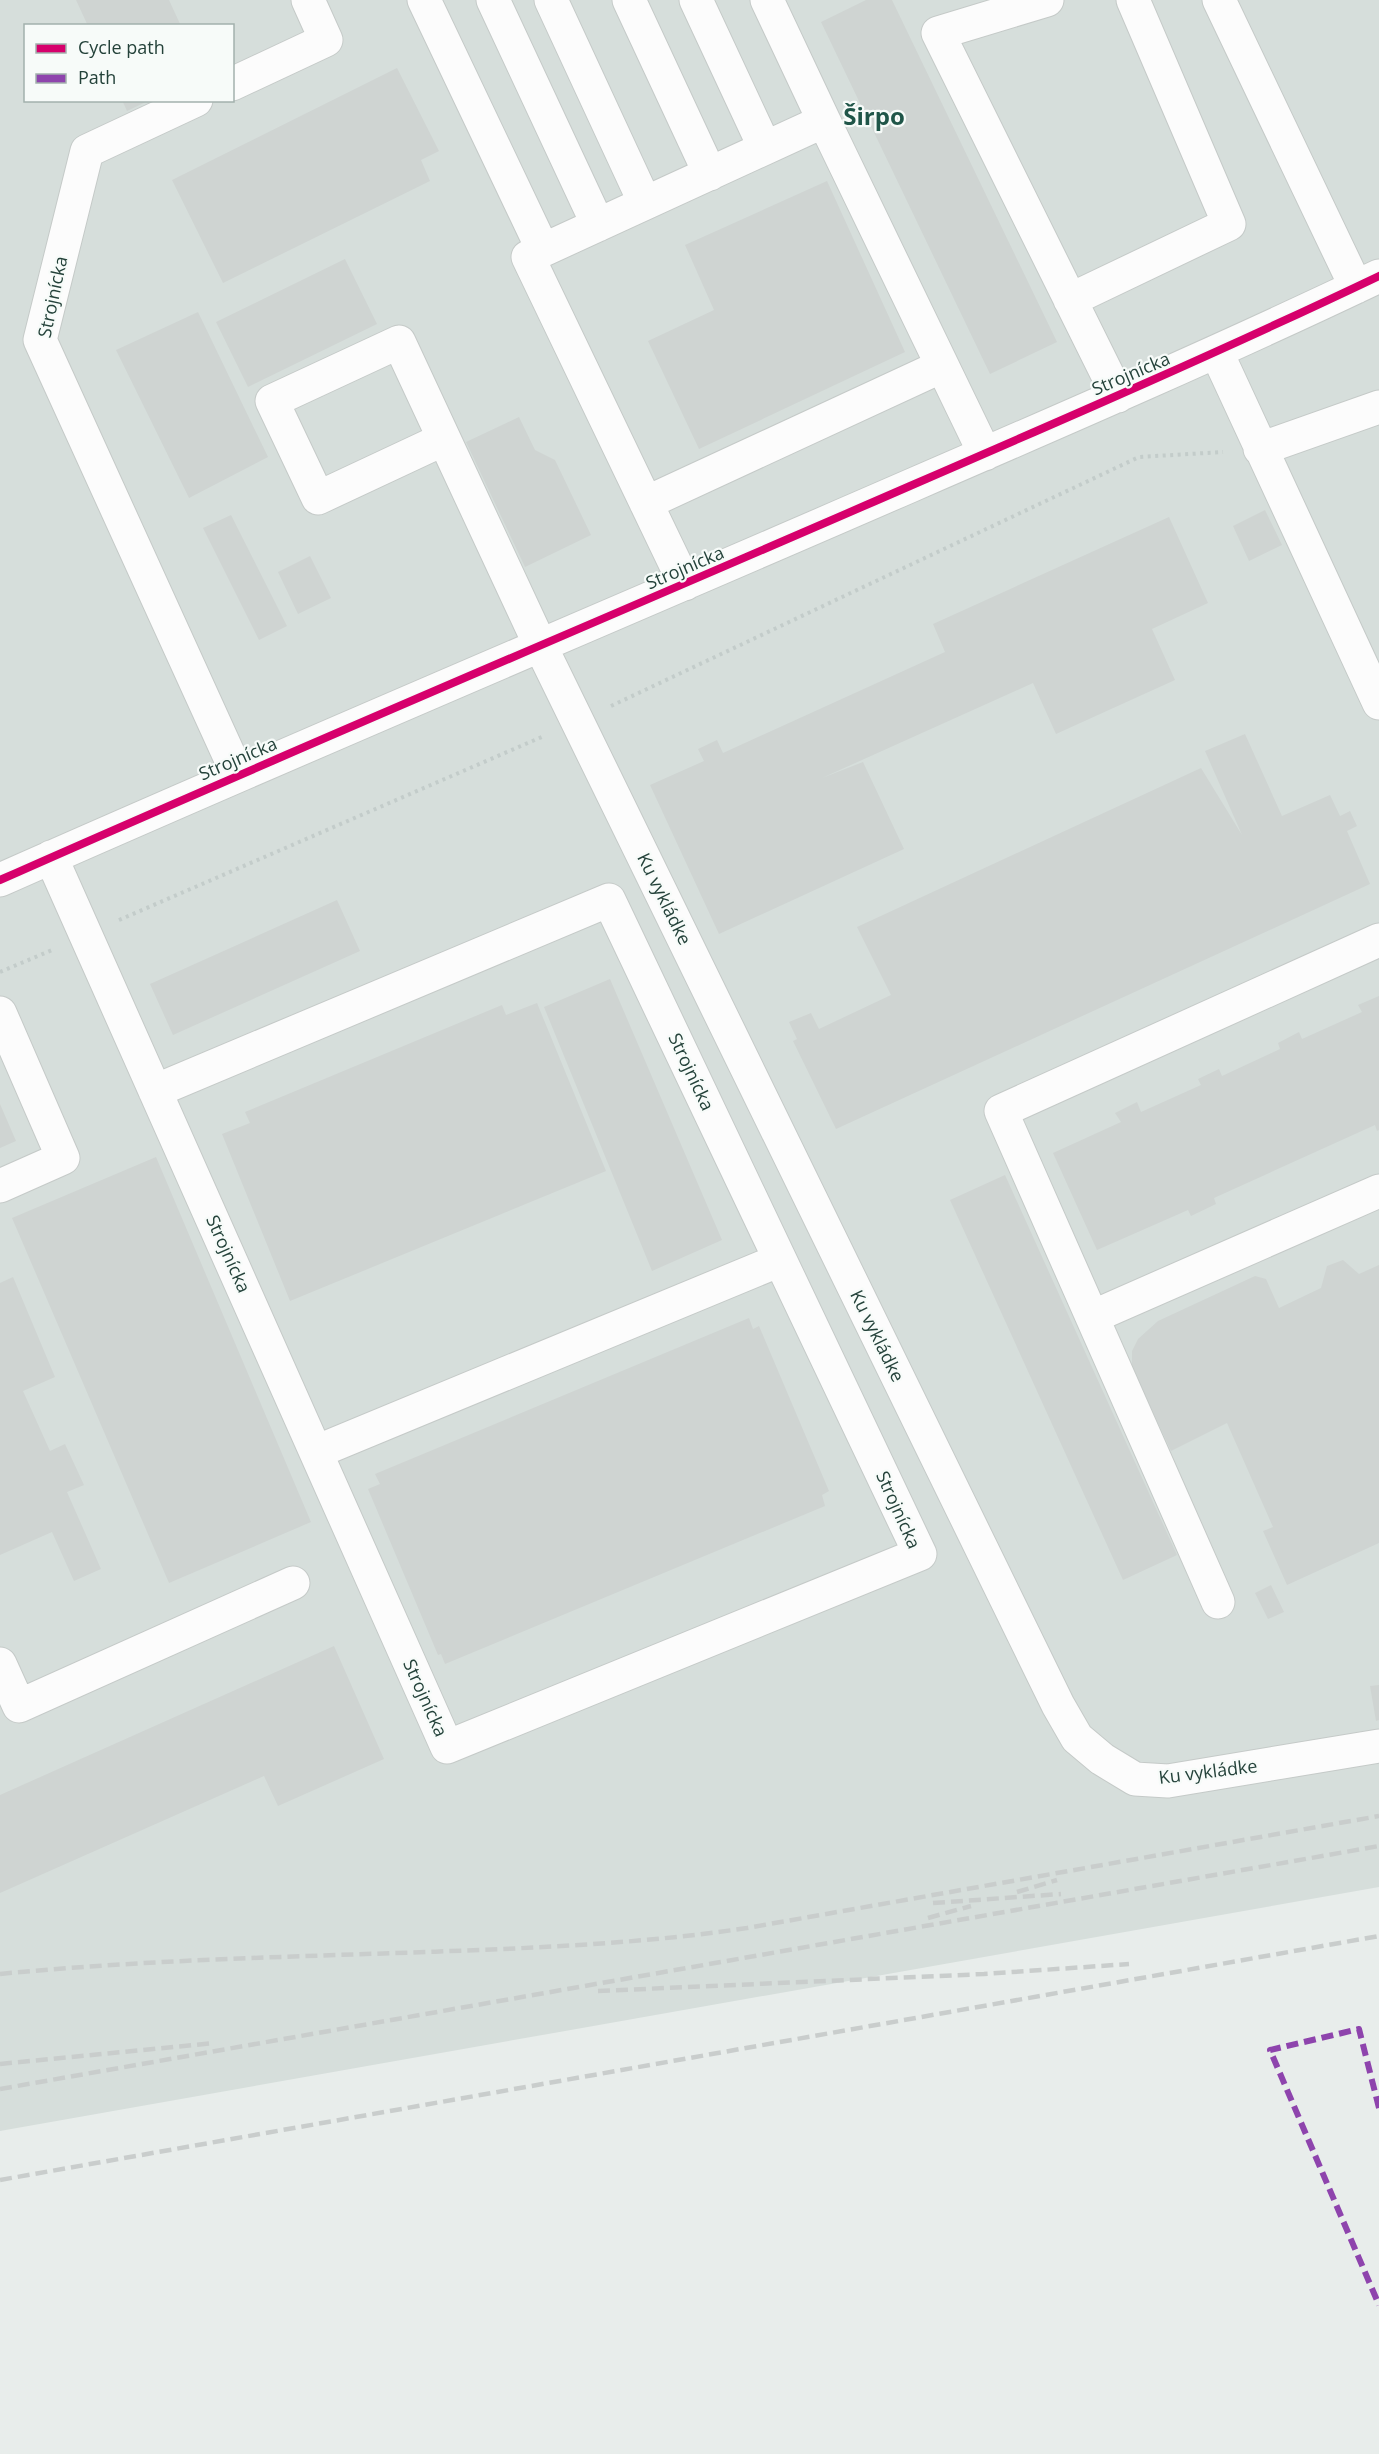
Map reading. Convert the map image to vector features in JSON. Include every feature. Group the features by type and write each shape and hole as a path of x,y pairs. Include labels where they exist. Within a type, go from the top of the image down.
{"street":[{"path":"424,0 543,250 824,121"},
{"path":"493,0 598,225"},
{"path":"551,0 645,203"},
{"path":"629,0 710,174"},
{"path":"696,0 765,148"},
{"path":"767,0 985,454"},
{"path":"1047,0 938,33 1118,396"},
{"path":"1070,300 1229,224 1133,0"},
{"name":"Strojnícka","path":"0,880 1217,353 1368,282 1219,0"},
{"path":"234,83 326,40 319,4"},
{"name":"Strojnícka","path":"192,102 87,151 40,340 238,775"},
{"name":"Strojnícka","path":"543,250 528,257 685,584"},
{"name":"Ku vykládke","path":"444,439 318,498 272,402 399,342 577,722 1052,1694 1077,1738 1102,1759 1135,1779 1168,1781 1379,1746"},
{"path":"1217,353 1260,449 1371,664 1379,703"},
{"path":"646,503 942,366"},
{"path":"1260,449 1379,407"},
{"name":"Strojnícka","path":"51,857 86,935 155,1091 316,1452 447,1748 920,1554 609,900 155,1091"},
{"path":"1218,1602 1000,1111 1379,940"},
{"path":"0,1013 63,1158 0,1186"},
{"path":"1092,1317 1379,1191"},
{"path":"316,1452 780,1260"},
{"path":"0,1664 19,1706 293,1583"}],"path":[{"path":"0,972 577,722 1139,457 1260,449"}],"shaded area":[{"path":"0,0 1379,0 1379,1887 0,2131"}],"building":[{"path":"76,0 169,0 180,24 87,24"},
{"path":"866,0 892,0 1057,342 990,374 821,22"},
{"path":"397,68 439,151 421,160 430,181 223,283 172,180"},
{"path":"123,102 146,102 127,111"},
{"path":"827,181 905,352 699,449 648,341 714,310 685,245"},
{"path":"345,259 377,324 248,387 216,322"},
{"path":"198,312 268,457 189,498 116,350"},
{"path":"519,417 535,450 555,460 591,535 525,567 466,442"},
{"path":"1265,510 1282,545 1249,561 1233,526"},
{"path":"231,515 287,626 259,640 203,528"},
{"path":"1169,517 1208,603 1152,629 1175,680 1056,734 1033,683 822,778 863,762 904,849 719,934 650,785 704,761 698,749 717,740 723,753 945,652 933,624"},
{"path":"310,556 331,598 298,614 278,572"},
{"path":"1245,734 1282,816 1330,795 1340,816 1350,811 1357,826 1347,831 1370,884 836,1129 793,1041 797,1039 789,1022 811,1013 819,1029 891,995 857,927 1201,768 1242,835 1205,751"},
{"path":"337,900 360,951 173,1035 150,984"},
{"path":"610,979 722,1240 652,1271 544,1007"},
{"path":"1379,996 1379,1130 1377,1131 1375,1125 1214,1198 1216,1204 1191,1216 1188,1210 1097,1250 1053,1153 1121,1122 1115,1113 1137,1102 1141,1112 1201,1085 1198,1079 1219,1069 1222,1076 1280,1049 1278,1043 1299,1032 1302,1039 1362,1012 1358,1005"},
{"path":"537,1003 606,1171 290,1301 222,1134 250,1123 245,1112 502,1005 506,1015"},
{"path":"0,1104 16,1141 0,1148"},
{"path":"156,1157 311,1522 169,1583 12,1218"},
{"path":"1005,1175 1177,1555 1123,1580 950,1200"},
{"path":"1343,1260 1359,1274 1379,1265 1379,1543 1287,1585 1263,1531 1273,1527 1227,1423 1171,1451 1132,1367 1132,1351 1138,1339 1158,1321 1255,1276 1266,1279 1279,1308 1321,1288 1327,1266"},
{"path":"13,1277 55,1377 23,1391 50,1451 65,1444 84,1485 67,1492 101,1569 74,1581 52,1532 0,1555 0,1283"},
{"path":"749,1318 753,1329 759,1326 829,1491 822,1495 825,1506 445,1664 441,1654 438,1655 368,1489 380,1484 375,1474"},
{"path":"1271,1585 1284,1612 1268,1619 1255,1593"},
{"path":"334,1646 384,1759 278,1806 264,1776 0,1893 0,1795"},
{"path":"1379,1685 1379,1720 1376,1721 1370,1686"}],"railway":[{"path":"0,1974 160,1962 546,1947 627,1942 707,1933 747,1928 1379,1816"},
{"path":"0,2089 1379,1846"},
{"path":"1017,1892 1057,1880"},
{"path":"933,1903 1061,1894"},
{"path":"928,1918 971,1906"},
{"path":"0,2180 1379,1936"},
{"path":"598,1991 984,1974 1129,1964"},
{"path":"0,2064 215,2043"}],"marked path":[{"path":"1379,2108 1359,2029 1270,2050 1379,2305"}],"cycle path":[{"path":"0,880 1087,409 1379,276"}],"district":[{"name":"Širpo","path":"874,117"}]}
